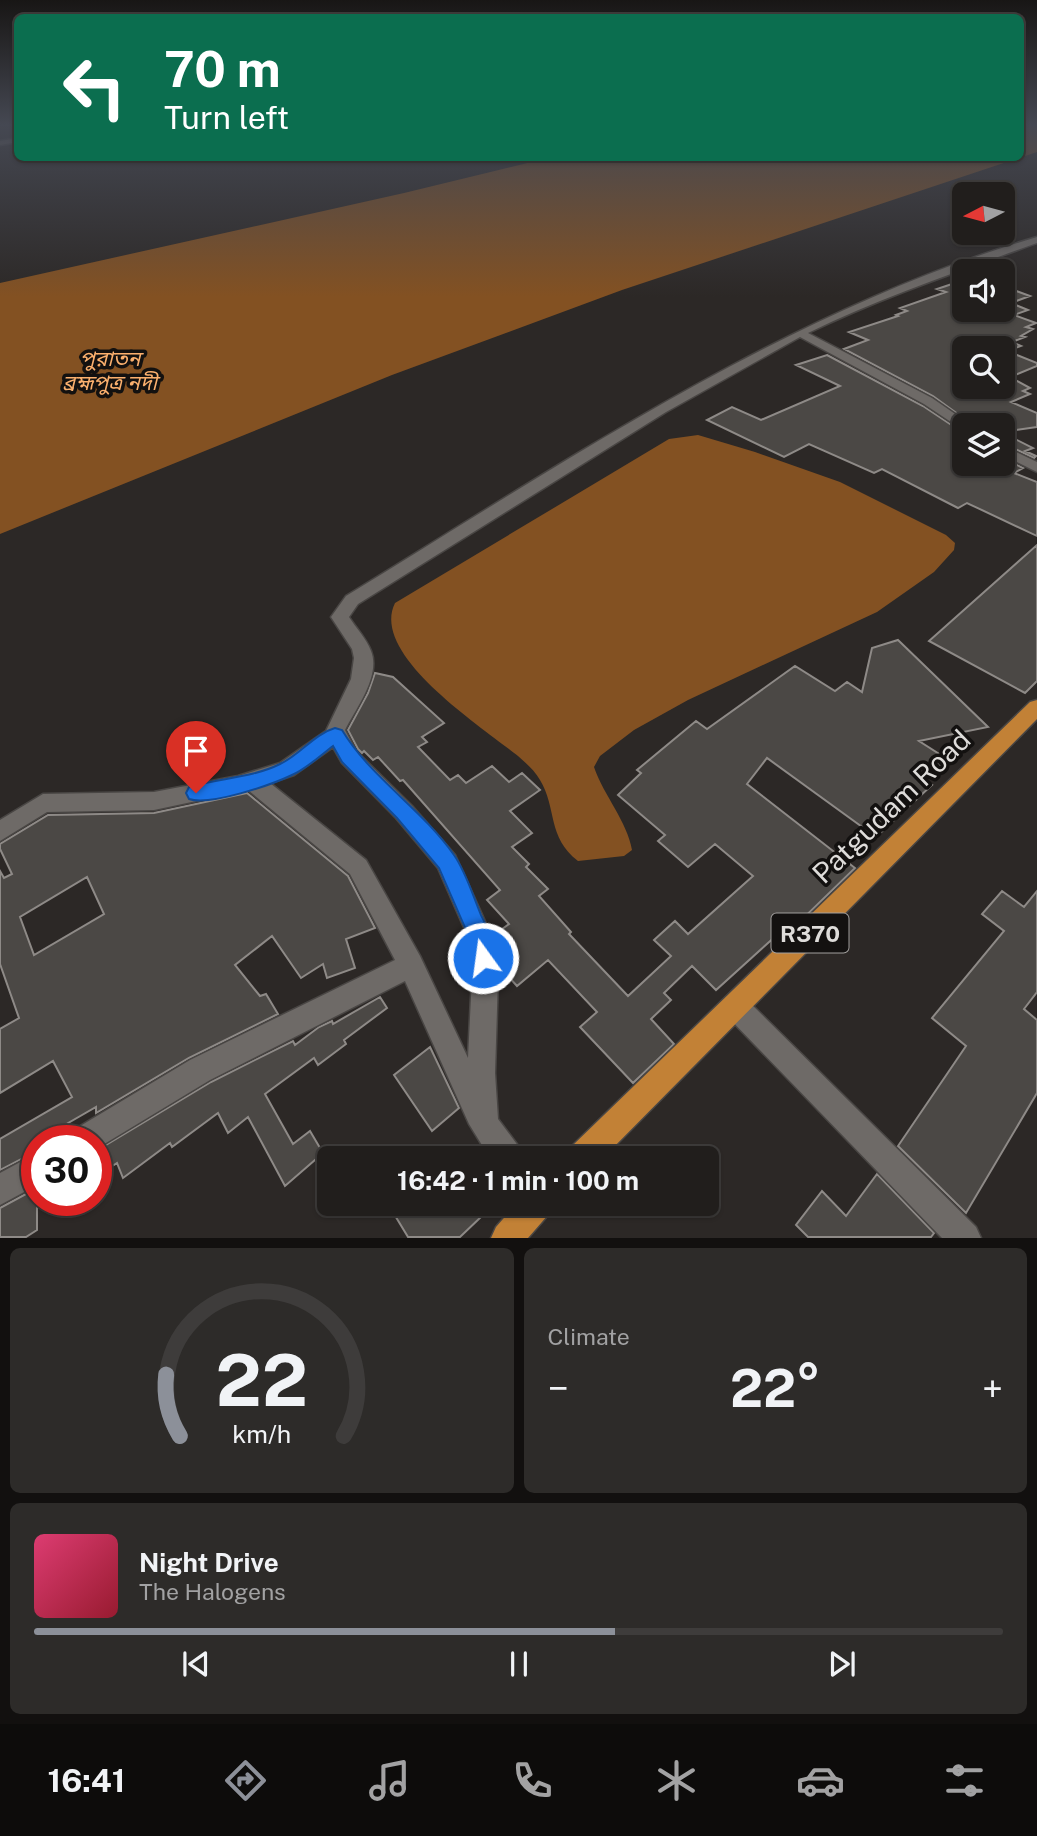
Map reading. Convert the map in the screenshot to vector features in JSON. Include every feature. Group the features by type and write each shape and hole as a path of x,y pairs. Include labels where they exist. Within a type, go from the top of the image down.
{"main road":[{"name":"Patgudam Road","path":"594,1146 1037,707"},
{"path":"507,1237 526,1216"}],"street":[{"path":"484,1124 481,1073 485,977 481,939 447,862 395,803 349,757 335,735 335,730 357,690 363,670 363,652 341,617 352,600 662,409 800,333 839,314 928,279 1037,240"},
{"path":"800,333 952,417"},
{"path":"1015,456 1037,468"},
{"path":"0,832 43,803 154,801 252,780 287,769 335,735"},
{"path":"252,780 358,867 411,965 484,1124 500,1146"},
{"path":"109,1125 200,1070 411,965"},
{"path":"736,1006 965,1237"},
{"path":"0,1190 21,1178"}],"water":[{"name":"পুরাতন ব্রহ্মপুত্র নদী","path":"450,182 947,182 622,290 392,375 0,534 0,283"},
{"path":"698,435 840,482 946,535 955,543 954,550 934,572 877,612 688,700 634,730 600,756 594,767 625,829 632,850 624,856 578,861 561,842 549,801 533,770 434,688 398,645 391,623 395,603 669,439"}],"building":[{"path":"952,284 952,322 1015,322 1015,315 1036,323 1026,327 1033,329 1021,336 1025,337 1015,341 1015,336 952,336 952,399 1015,399 1015,380 1030,388 1023,391 1030,394 1011,402 1037,413 1037,427 1015,430 1015,413 956,413 933,396 844,349 868,340 849,332 898,316 896,315 907,311 900,308 946,292 937,289"},
{"path":"1015,290 1030,296 1015,302"},
{"path":"1015,305 1028,310 1015,315"},
{"path":"1015,354 1037,363 1037,366 1015,375"},
{"path":"827,355 923,406 952,425 952,476 1015,476 1015,473 1037,482 1037,536 967,503 958,508 882,469 874,473 809,444 784,457 707,420 732,407 761,420 840,386 796,365"},
{"path":"1015,439 1033,448 1025,451 1036,456 1034,458 1015,449"},
{"path":"1015,464 1023,468 1015,472"},
{"path":"1037,545 1037,681 1025,693 929,641"},
{"path":"898,640 988,727 919,741 947,759 925,781 932,785 876,837 767,758 747,784 855,868 783,938 778,934 716,990 692,966 664,993 671,1000 651,1019 674,1044 633,1083 580,1027 597,1012 548,960 517,986 499,966 512,955 494,935 509,924 487,900 500,890 403,780 400,781 378,757 373,760 358,749 348,730 368,693 375,673 393,677 444,723 422,737 427,742 418,747 450,780 458,775 466,783 492,766 509,782 522,773 540,790 510,811 532,833 512,847 529,864 526,867 548,889 539,896 571,932 569,934 628,996 671,956 654,940 675,921 688,934 753,876 715,844 688,867 658,841 665,835 618,795 641,773 637,770 696,721 707,729 795,666 835,691 847,682 862,692 872,648"},
{"path":"247,793 348,876 375,928 346,939 355,968 327,978 323,964 301,978 272,936 235,965 260,996 266,994 278,1014 189,1058 96,1113 96,1107 65,1125 24,1125 72,1097 53,1061 0,1093 0,1029 19,1018 0,964 0,871 4,878 12,874 0,844 48,815 154,813","holes":["87,877 104,914 34,955 20,917"]},
{"path":"1002,891 1024,907 1037,891 1037,992 1024,1009 1037,1020 1037,1093 966,1213 898,1146 966,1046 932,1018 1004,931 982,914"},
{"path":"380,997 387,1008 344,1040 346,1044 318,1065 314,1058 265,1094 293,1144 310,1131 319,1146 317,1158 285,1186 248,1117 228,1133 218,1113 172,1147 170,1143 123,1178 117,1163 112,1166 112,1141 211,1082 293,1041 295,1045 319,1027 332,1021 333,1024"},
{"path":"430,1047 459,1108 432,1131 394,1075"},
{"path":"21,1127 21,1159 0,1170 0,1139"},
{"path":"877,1174 934,1233 931,1237 808,1237 796,1225 822,1191 846,1216"},
{"path":"21,1197 21,1216 37,1216 37,1230 26,1237 0,1237 0,1208"},
{"path":"395,1216 482,1216 460,1237 408,1237"}],"route":[{"path":"196,793 238,785 287,769 335,735 349,757 404,812 447,862 481,939 483,958"}]}
